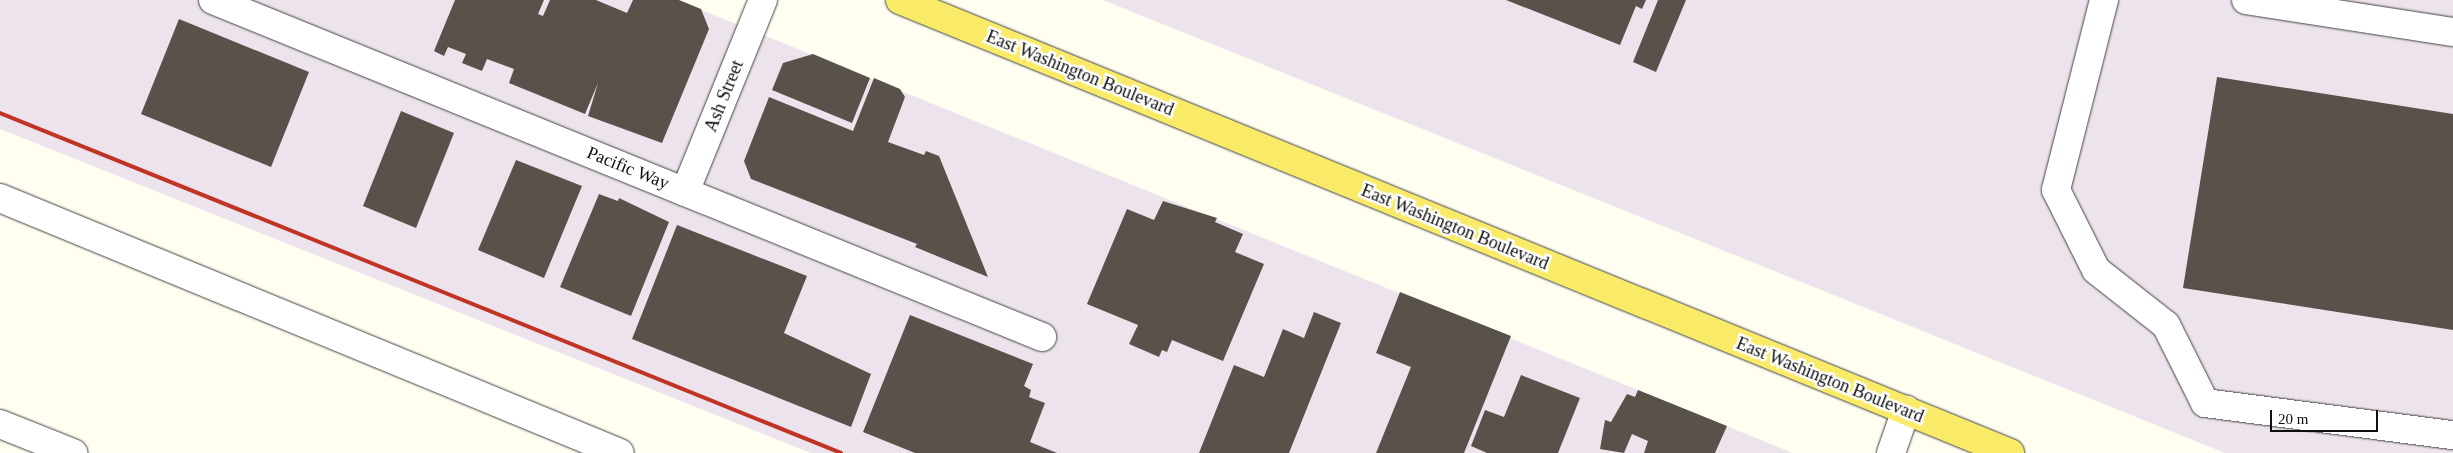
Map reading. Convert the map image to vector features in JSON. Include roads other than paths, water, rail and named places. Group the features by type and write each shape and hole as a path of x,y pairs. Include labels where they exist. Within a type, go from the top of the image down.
{"main road":[{"name":"East Washington Boulevard","path":"900,0 2010,453"}],"street":[{"name":"Pacific Way","path":"213,0 1042,337"},
{"name":"Ash Street","path":"685,192 763,0"},
{"path":"2104,0 2056,190 2096,270 2166,325 2205,403 2453,435"},
{"path":"2246,0 2453,32"},
{"path":"0,198 620,453"},
{"path":"1890,453 1906,410"},
{"path":"0,424 73,453"}],"railway":[{"path":"0,113 841,453"}]}
